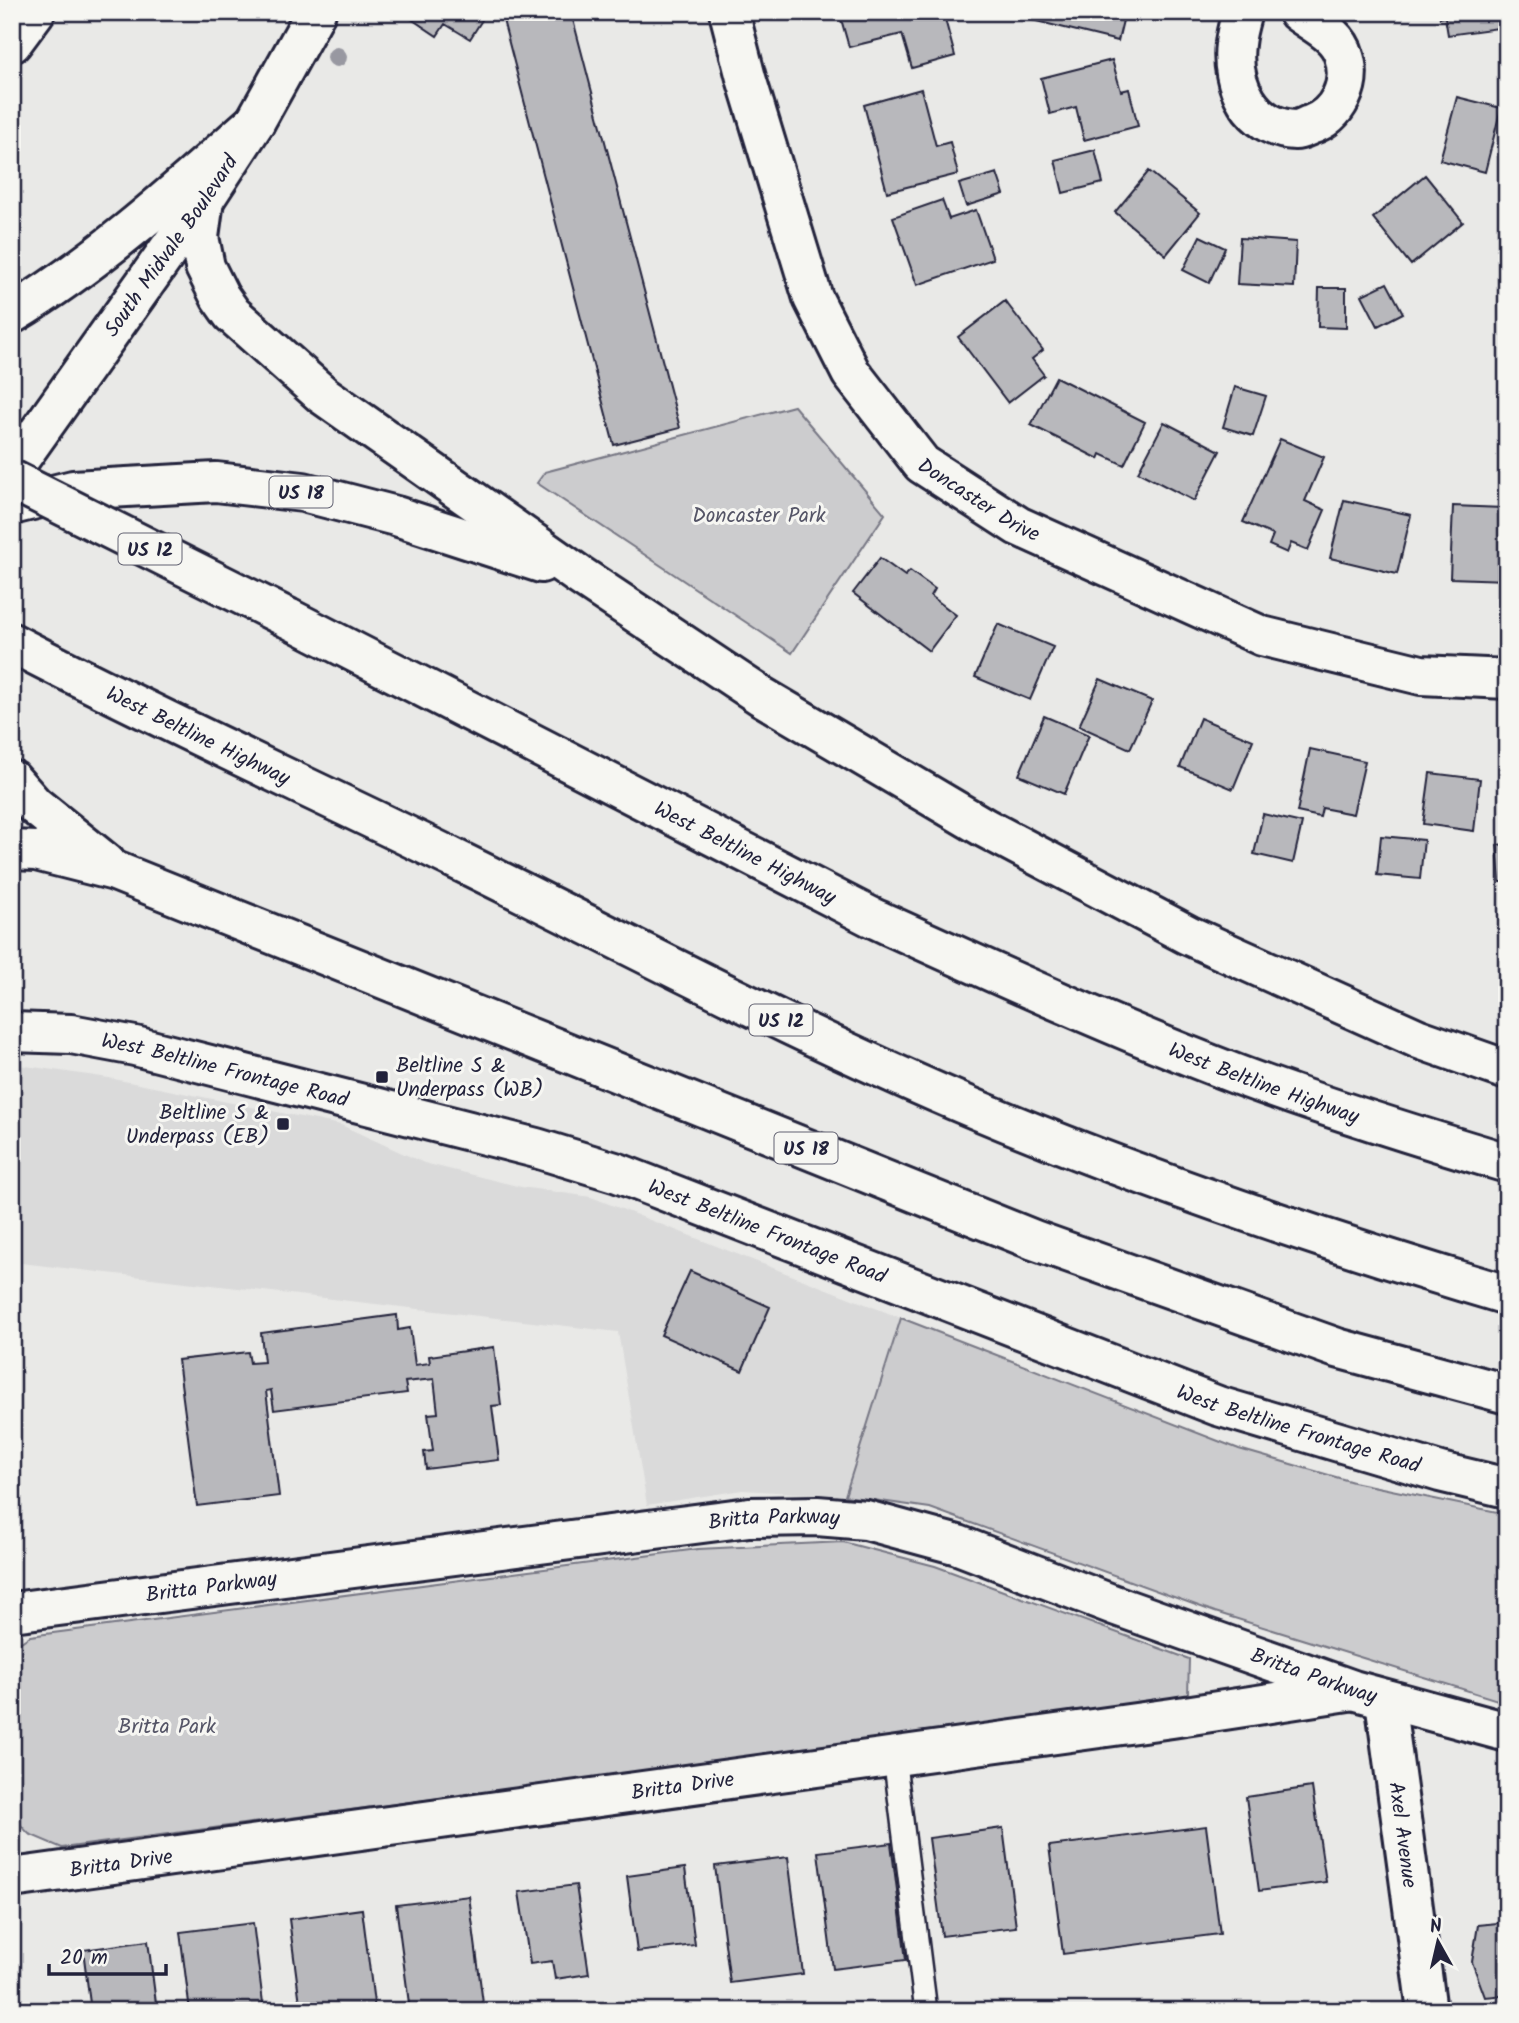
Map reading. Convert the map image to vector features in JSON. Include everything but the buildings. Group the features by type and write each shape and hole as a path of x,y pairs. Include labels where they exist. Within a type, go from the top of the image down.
{"main road":[{"path":"12,43 35,12"},
{"name":"South Midvale Boulevard","path":"12,470 204,200 255,122 316,12"},
{"name":"Doncaster Drive","path":"729,12 746,78 813,298 851,373 922,464 1018,526 1262,636 1422,675 1507,678"},
{"path":"1242,12 1234,45 1235,69 1241,93 1252,112 1272,125 1297,130 1319,122 1337,107 1346,83 1344,54 1328,32 1298,12"},
{"path":"12,314 43,295 145,219 255,122"},
{"path":"204,200 200,237 205,267 232,314 323,395 579,575"},
{"name":"West Beltline Highway","path":"12,480 871,916 1079,1010 1238,1075 1355,1116 1507,1163"},
{"name":"US 18","path":"12,505 74,490 216,482 303,492 396,516 579,575 761,696 985,828 1188,935 1419,1039 1507,1070"},
{"name":"West Beltline Highway","path":"12,643 82,680 453,858 801,1030 975,1109 1093,1157 1218,1203 1373,1255 1507,1295"},
{"path":"12,780 34,805 115,871"},
{"name":"US 18","path":"12,850 36,851 115,871 1034,1240 1337,1348 1507,1394"},
{"name":"West Beltline Frontage Road","path":"12,1032 71,1034 135,1046 536,1148 630,1178 1218,1406 1440,1472 1507,1488"},
{"name":"Britta Parkway","path":"12,1612 749,1517 817,1516 866,1520 958,1545 1114,1605 1369,1695 1507,1732"},
{"name":"Britta Drive","path":"12,1878 1172,1718 1369,1695"},
{"name":"Axel Avenue","path":"1369,1695 1427,2011"}],"lane":[{"path":"894,1756 926,2011"}],"shaded area":[{"path":"12,1064 109,1078 341,1125 424,1163 521,1187 591,1197 901,1318 845,1496 742,1490 647,1505 618,1332 12,1262"}],"green space":[{"name":"Doncaster Park","path":"794,406 885,514 792,653 537,483 545,472"},
{"path":"901,1318 1239,1449 1353,1482 1507,1514 1507,1703 1215,1612 930,1508 845,1496"},
{"name":"Britta Park","path":"843,1542 935,1566 1189,1659 1188,1695 1159,1703 62,1848 29,1834 12,1816 12,1648 30,1636 698,1549"}],"place":[{"name":"Beltline S & Underpass (WB)","path":"382,1077"},
{"name":"Beltline S & Underpass (EB)","path":"283,1124"}]}
